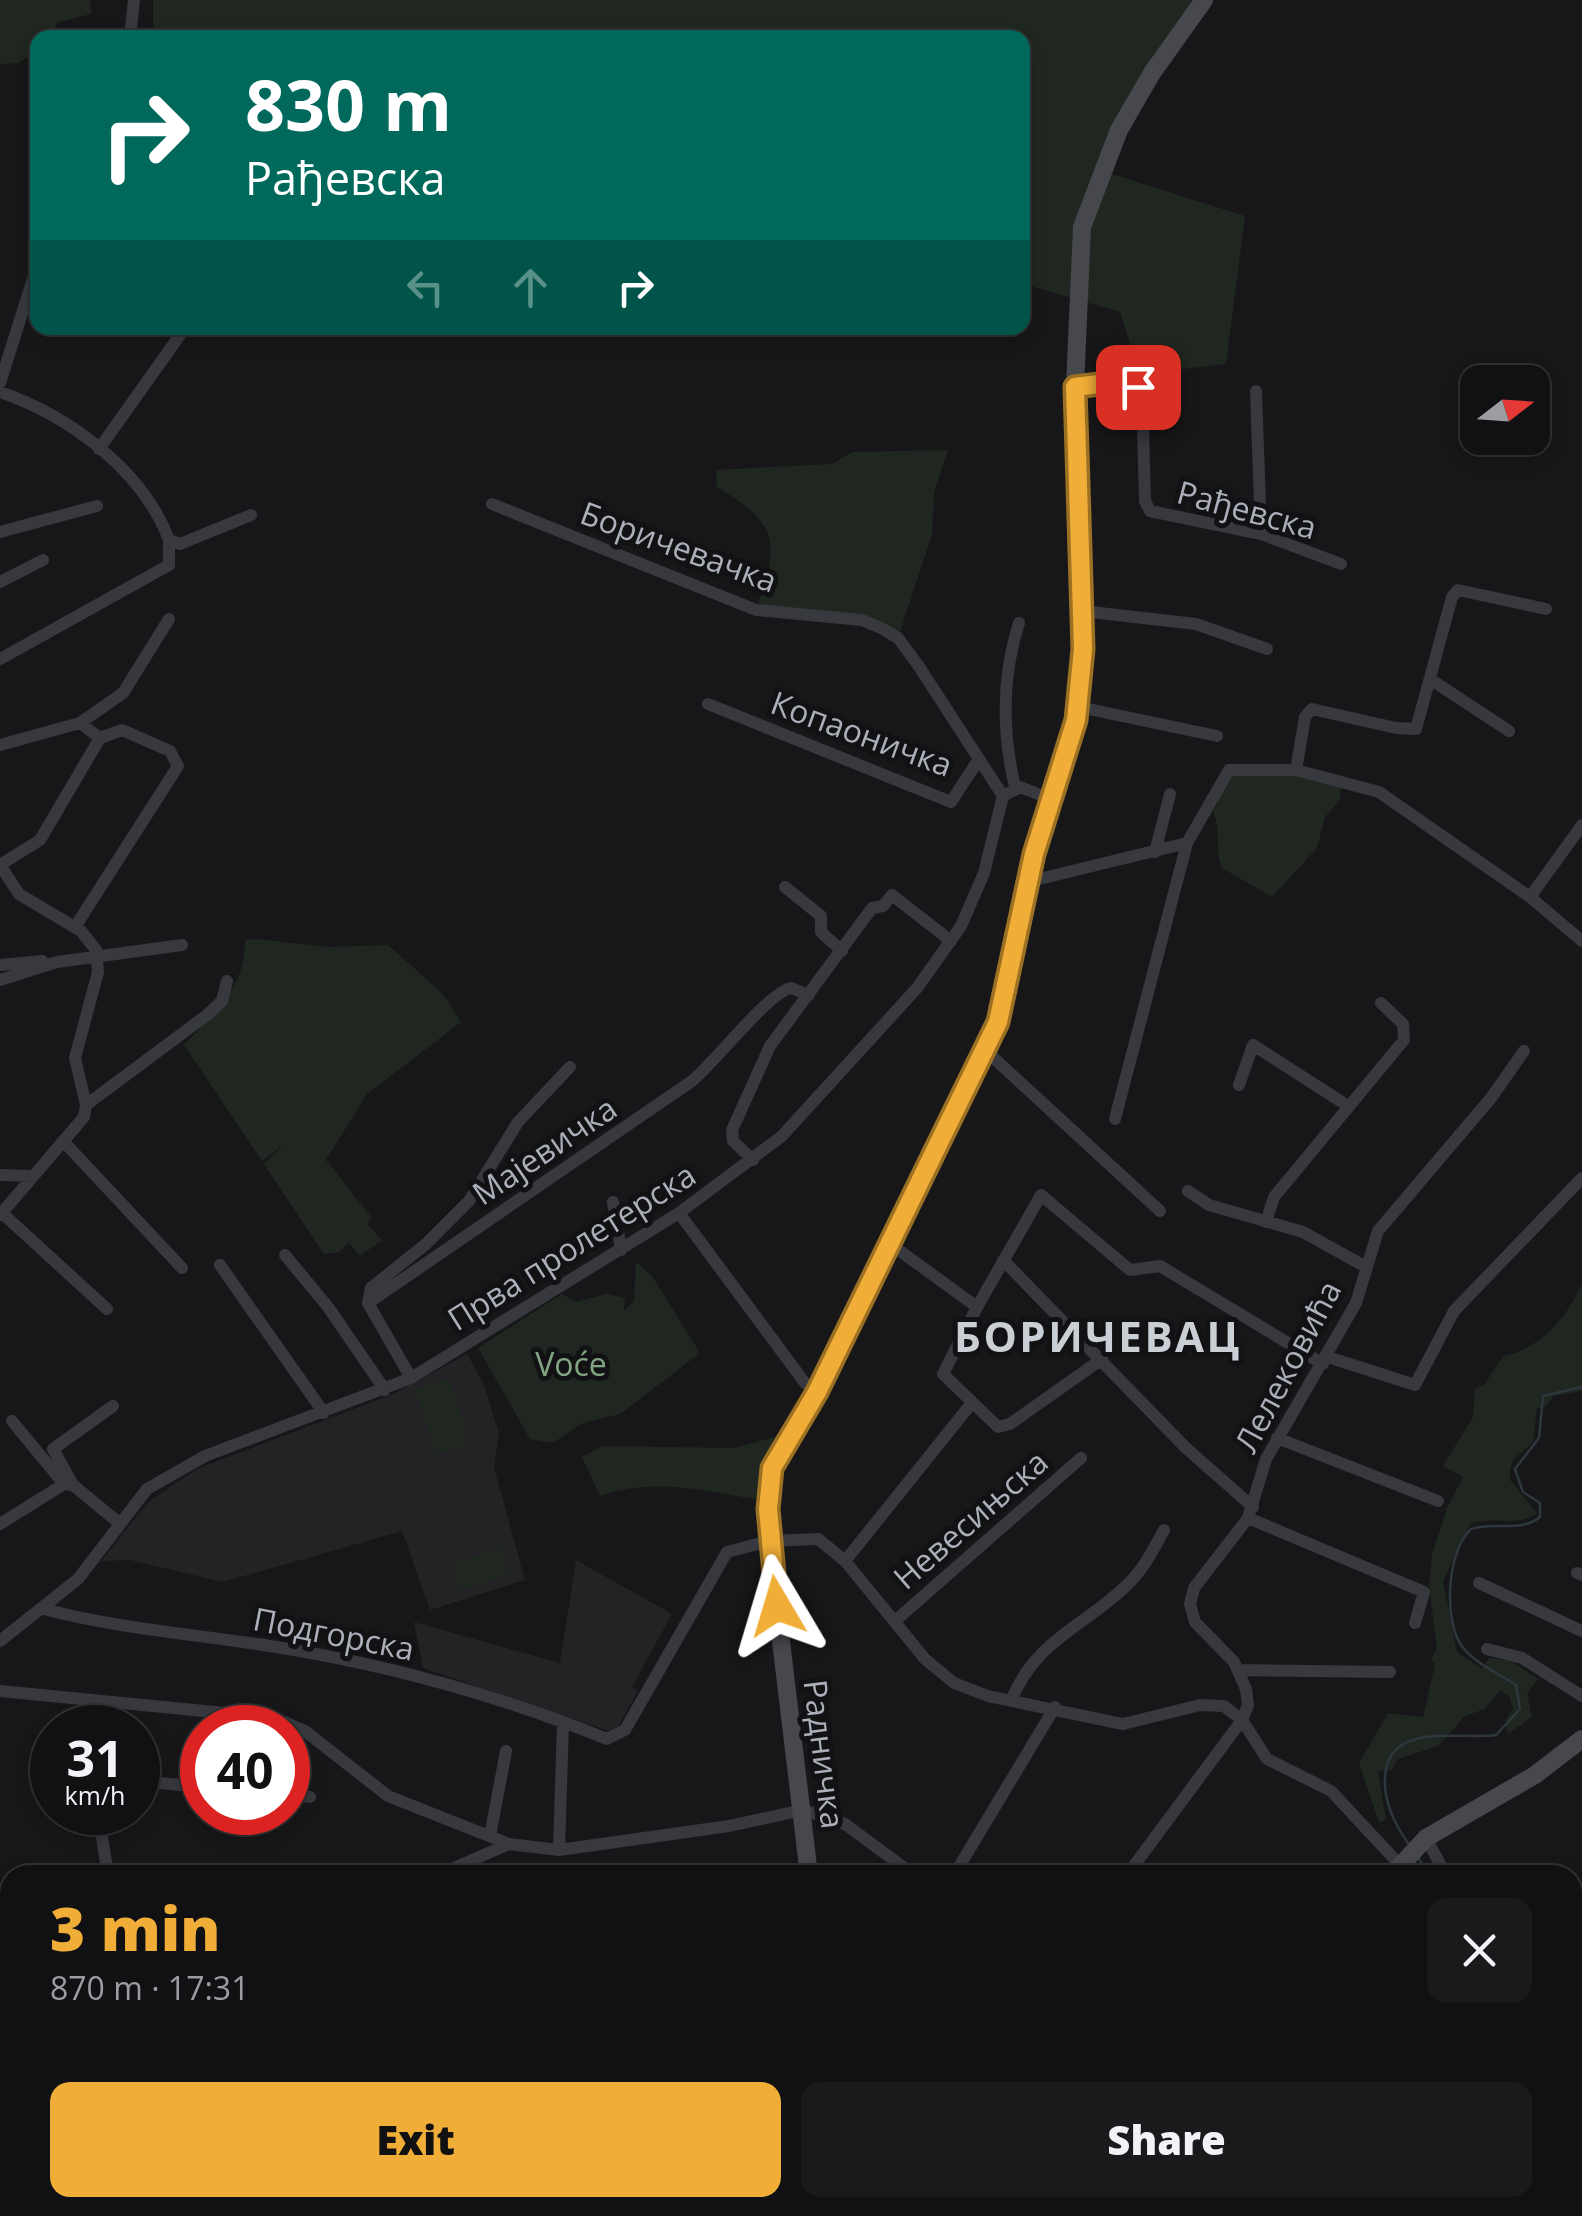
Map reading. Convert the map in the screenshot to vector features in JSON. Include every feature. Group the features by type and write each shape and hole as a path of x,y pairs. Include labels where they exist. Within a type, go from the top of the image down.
{"street":[{"path":"131,30 134,0"},
{"name":"Радничка","path":"808,1865 770,1541 772,1468 817,1392 985,1050 1006,999 1027,882 1079,706 1082,611 1075,387 1078,254 1087,209 1101,169 1140,91 1204,0"},
{"path":"0,382 30,288"},
{"path":"99,449 180,335"},
{"name":"Рађевска","path":"1075,387 1124,382 1142,392 1145,501 1150,511 1261,534 1341,564"},
{"path":"1256,391 1261,534"},
{"path":"0,392 43,410 99,449 146,494 169,540 169,565 0,658"},
{"name":"Боричевачка","path":"492,504 756,610 862,620 883,629 898,638 979,759 1009,791"},
{"path":"0,532 97,506"},
{"path":"169,540 180,544 251,515"},
{"path":"0,582 44,560"},
{"path":"1296,770 1309,710 1413,730 1419,724 1452,597 1458,590 1546,609"},
{"path":"1082,611 1196,624 1267,649"},
{"path":"0,745 80,723 123,693 169,619"},
{"path":"1019,623 1007,660 1009,791 1052,800"},
{"path":"1430,679 1508,731"},
{"name":"Копаоничка","path":"708,704 951,802 979,759"},
{"path":"1079,706 1217,736"},
{"path":"80,723 100,738"},
{"path":"75,927 178,761 170,751 122,730 100,738 46,834 0,865 19,894 88,936 97,955 98,972 75,1058 86,1105 82,1120 1,1214 107,1309"},
{"path":"1115,1119 1186,843 1223,774 1246,766 1296,770 1379,792 1530,897 1582,941"},
{"name":"Прва пролетерска","path":"0,1641 44,1610 78,1579 146,1489 205,1456 411,1378 679,1214 752,1160 801,1118 917,988 951,941 978,893 1009,791"},
{"path":"1155,852 1170,794"},
{"path":"1530,897 1582,825"},
{"path":"1027,882 1186,843"},
{"path":"785,887 821,916 819,930 842,950"},
{"path":"752,1160 733,1141 732,1130 770,1046 872,908 883,906 892,895 951,941"},
{"path":"0,965 57,962 182,945"},
{"path":"0,980 57,962"},
{"path":"86,1105 222,1002 227,981"},
{"name":"Мајевичка","path":"368,1303 692,1081 719,1058 775,994 792,988 809,996"},
{"path":"1266,1222 1274,1197 1406,1036 1402,1024 1381,1003"},
{"path":"1239,1085 1253,1045 1348,1106"},
{"path":"985,1050 1160,1211"},
{"name":"Лелековића","path":"1239,1670 1195,1622 1190,1598 1251,1512 1261,1469 1356,1304 1374,1240 1394,1209 1491,1098 1524,1050"},
{"path":"411,1378 368,1303 371,1288 445,1227 484,1181 518,1122 570,1067"},
{"path":"64,1142 182,1268"},
{"path":"0,1174 33,1176"},
{"path":"1102,1359 1004,1428 998,1428 944,1380 943,1371 1042,1195 1130,1270 1160,1266 1326,1361 1411,1387 1454,1310 1582,1178"},
{"path":"1188,1191 1209,1206 1304,1232 1366,1267"},
{"path":"613,1202 621,1250"},
{"path":"679,1214 817,1392"},
{"path":"445,1227 461,1224 472,1232"},
{"path":"888,1243 977,1307"},
{"path":"286,1256 345,1330 385,1390"},
{"path":"1003,1260 1251,1512 1424,1592 1415,1623"},
{"path":"220,1266 324,1413"},
{"path":"845,1561 971,1404"},
{"path":"69,1484 54,1449 113,1406"},
{"path":"12,1421 69,1484 119,1523"},
{"path":"1277,1438 1438,1501"},
{"name":"Невесињска","path":"895,1621 1081,1458"},
{"path":"0,1524 69,1484"},
{"path":"1011,1701 1026,1668 1065,1630 1138,1574 1164,1530"},
{"path":"770,1541 818,1539 845,1561 926,1659 954,1683 1011,1701 1124,1724 1218,1704 1242,1720 1267,1758 1331,1791 1409,1856 1582,1739"},
{"name":"Подгорска","path":"44,1610 106,1626 270,1646 397,1671 607,1739 625,1730 727,1552 770,1541"},
{"path":"1479,1582 1582,1631"},
{"path":"1487,1649 1522,1658 1582,1696"},
{"path":"1135,1865 1242,1720 1248,1698 1239,1670 1390,1672"},
{"path":"0,1691 276,1718 305,1731 388,1796 510,1844 560,1850 729,1826 803,1810 845,1824 900,1865"},
{"path":"960,1865 1055,1707"},
{"path":"560,1850 563,1722"},
{"path":"490,1836 506,1751"},
{"path":"102,1835 106,1865"},
{"path":"461,1865 510,1844"}],"shaded area":[{"path":"467,1354 484,1385 499,1433 494,1467 525,1580 430,1610 402,1531 223,1582 130,1560 101,1561 148,1502 197,1469 393,1394"},
{"path":"576,1560 672,1614 632,1687 638,1690 615,1733 423,1668 414,1622 560,1663"}],"green space":[{"path":"0,0 90,0 91,14 59,22 52,30 30,30 30,54 19,63 0,64"},
{"path":"153,0 1199,0 1096,169 1245,216 1226,364 1140,374 1120,312 1030,286 1030,30 153,30"},
{"path":"948,450 934,492 932,535 898,638 883,629 756,610 769,569 769,538 753,513 717,487 716,470 832,464 852,452"},
{"path":"1231,773 1304,776 1341,788 1340,800 1325,817 1317,848 1272,897 1222,868 1213,812"},
{"path":"245,940 329,947 388,945 442,993 461,1022 367,1094 326,1160 372,1218 367,1224 382,1240 360,1256 349,1243 339,1252 324,1254 264,1164 285,1144 262,1161 184,1045 234,985 244,957"},
{"name":"Voće","path":"636,1262 652,1276 700,1353 620,1414 583,1423 553,1443 530,1439 478,1348 562,1294 576,1302 606,1294 625,1298 624,1311 634,1301"},
{"path":"1582,1284 1582,1391 1553,1396 1547,1406 1537,1408 1533,1442 1513,1460 1510,1471 1510,1480 1537,1513 1522,1520 1470,1524 1443,1581 1457,1652 1482,1669 1489,1658 1511,1661 1538,1679 1527,1694 1532,1717 1508,1734 1505,1721 1513,1709 1509,1696 1500,1690 1485,1709 1465,1716 1438,1746 1398,1759 1391,1770 1378,1771 1386,1820 1379,1822 1359,1763 1388,1713 1423,1717 1435,1665 1431,1659 1437,1648 1429,1586 1432,1555 1447,1508 1463,1477 1443,1466 1473,1417 1475,1389 1484,1385 1503,1356 1529,1346 1551,1330"},
{"path":"450,1379 469,1444 435,1454 416,1389"},
{"path":"779,1436 760,1478 760,1500 660,1487 600,1496 582,1457 602,1446 734,1448"},
{"path":"501,1547 510,1574 460,1591 451,1564"}],"waterway":[{"path":"1408,1843 1391,1812 1385,1786 1389,1759 1398,1748 1427,1737 1496,1735 1520,1709 1516,1685 1475,1659 1457,1637 1450,1605 1457,1553 1471,1529 1516,1526 1540,1517 1540,1503 1523,1492 1515,1469 1539,1438 1543,1396 1582,1387"},
{"path":"1418,1858 1423,1865"}],"district":[{"name":"БОРИЧЕВАЦ","path":"1098,1335"}],"route":[{"path":"777,1606 768,1509 772,1468 817,1392 1004,1008 1027,882 1076,720 1083,649 1075,387 1115,382 1138,387"}]}
